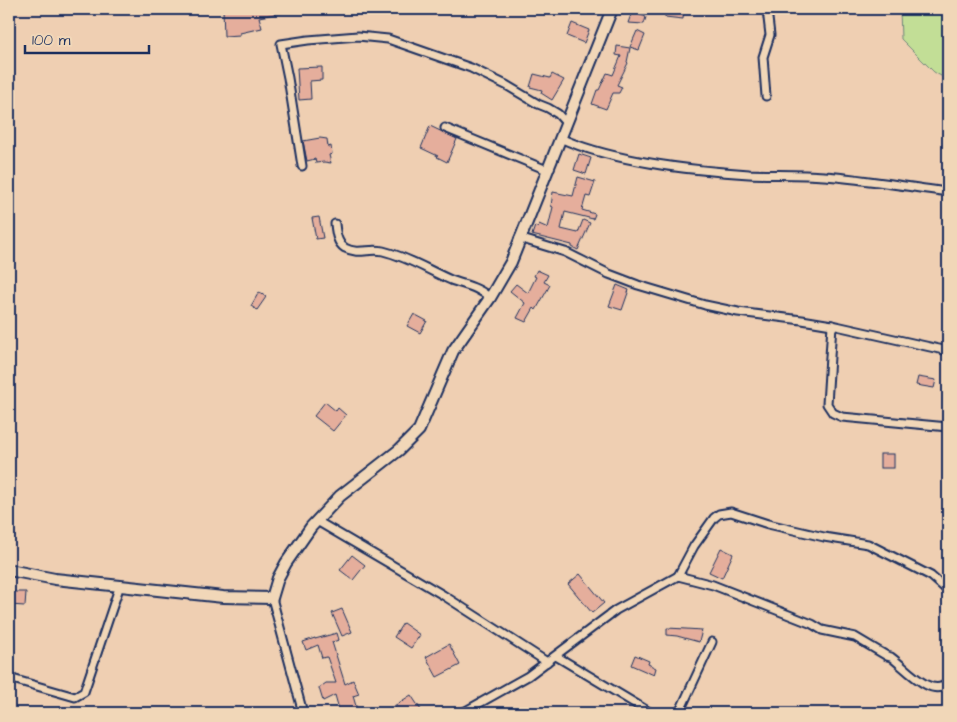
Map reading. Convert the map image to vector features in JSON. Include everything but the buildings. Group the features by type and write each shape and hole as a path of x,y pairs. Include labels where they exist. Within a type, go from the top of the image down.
{"main road":[{"path":"9,570 55,578 223,597 272,598 278,578 286,563 317,521 340,496 399,450 419,430 453,351 490,298 510,262 612,9"}],"street":[{"path":"766,96 763,57 770,35 764,9 810,9"},
{"path":"302,166 280,44 358,36 388,39 471,68 548,108 566,122"},
{"path":"444,128 547,170"},
{"path":"560,138 611,155 681,167 748,174 825,176 948,192"},
{"path":"334,224 338,240 347,249 364,252 378,250 402,257 451,280 485,293 490,298"},
{"path":"519,238 565,252 609,274 638,285 687,300 738,312 832,325 948,351"},
{"path":"832,325 827,404 833,413 842,417 948,427"},
{"path":"462,713 528,676 616,610 678,576 694,546 719,514 731,512 768,524 824,537 868,544 931,576 948,591"},
{"path":"317,521 443,595 547,662"},
{"path":"678,576 713,585 812,624 822,630 855,638 891,657 928,686 941,688 948,682"},
{"path":"9,678 75,697 84,692 120,585"},
{"path":"272,598 303,713"},
{"path":"678,713 712,642"},
{"path":"556,656 651,713"}],"green space":[{"path":"900,9 948,9 948,80 934,72 901,39"}]}
